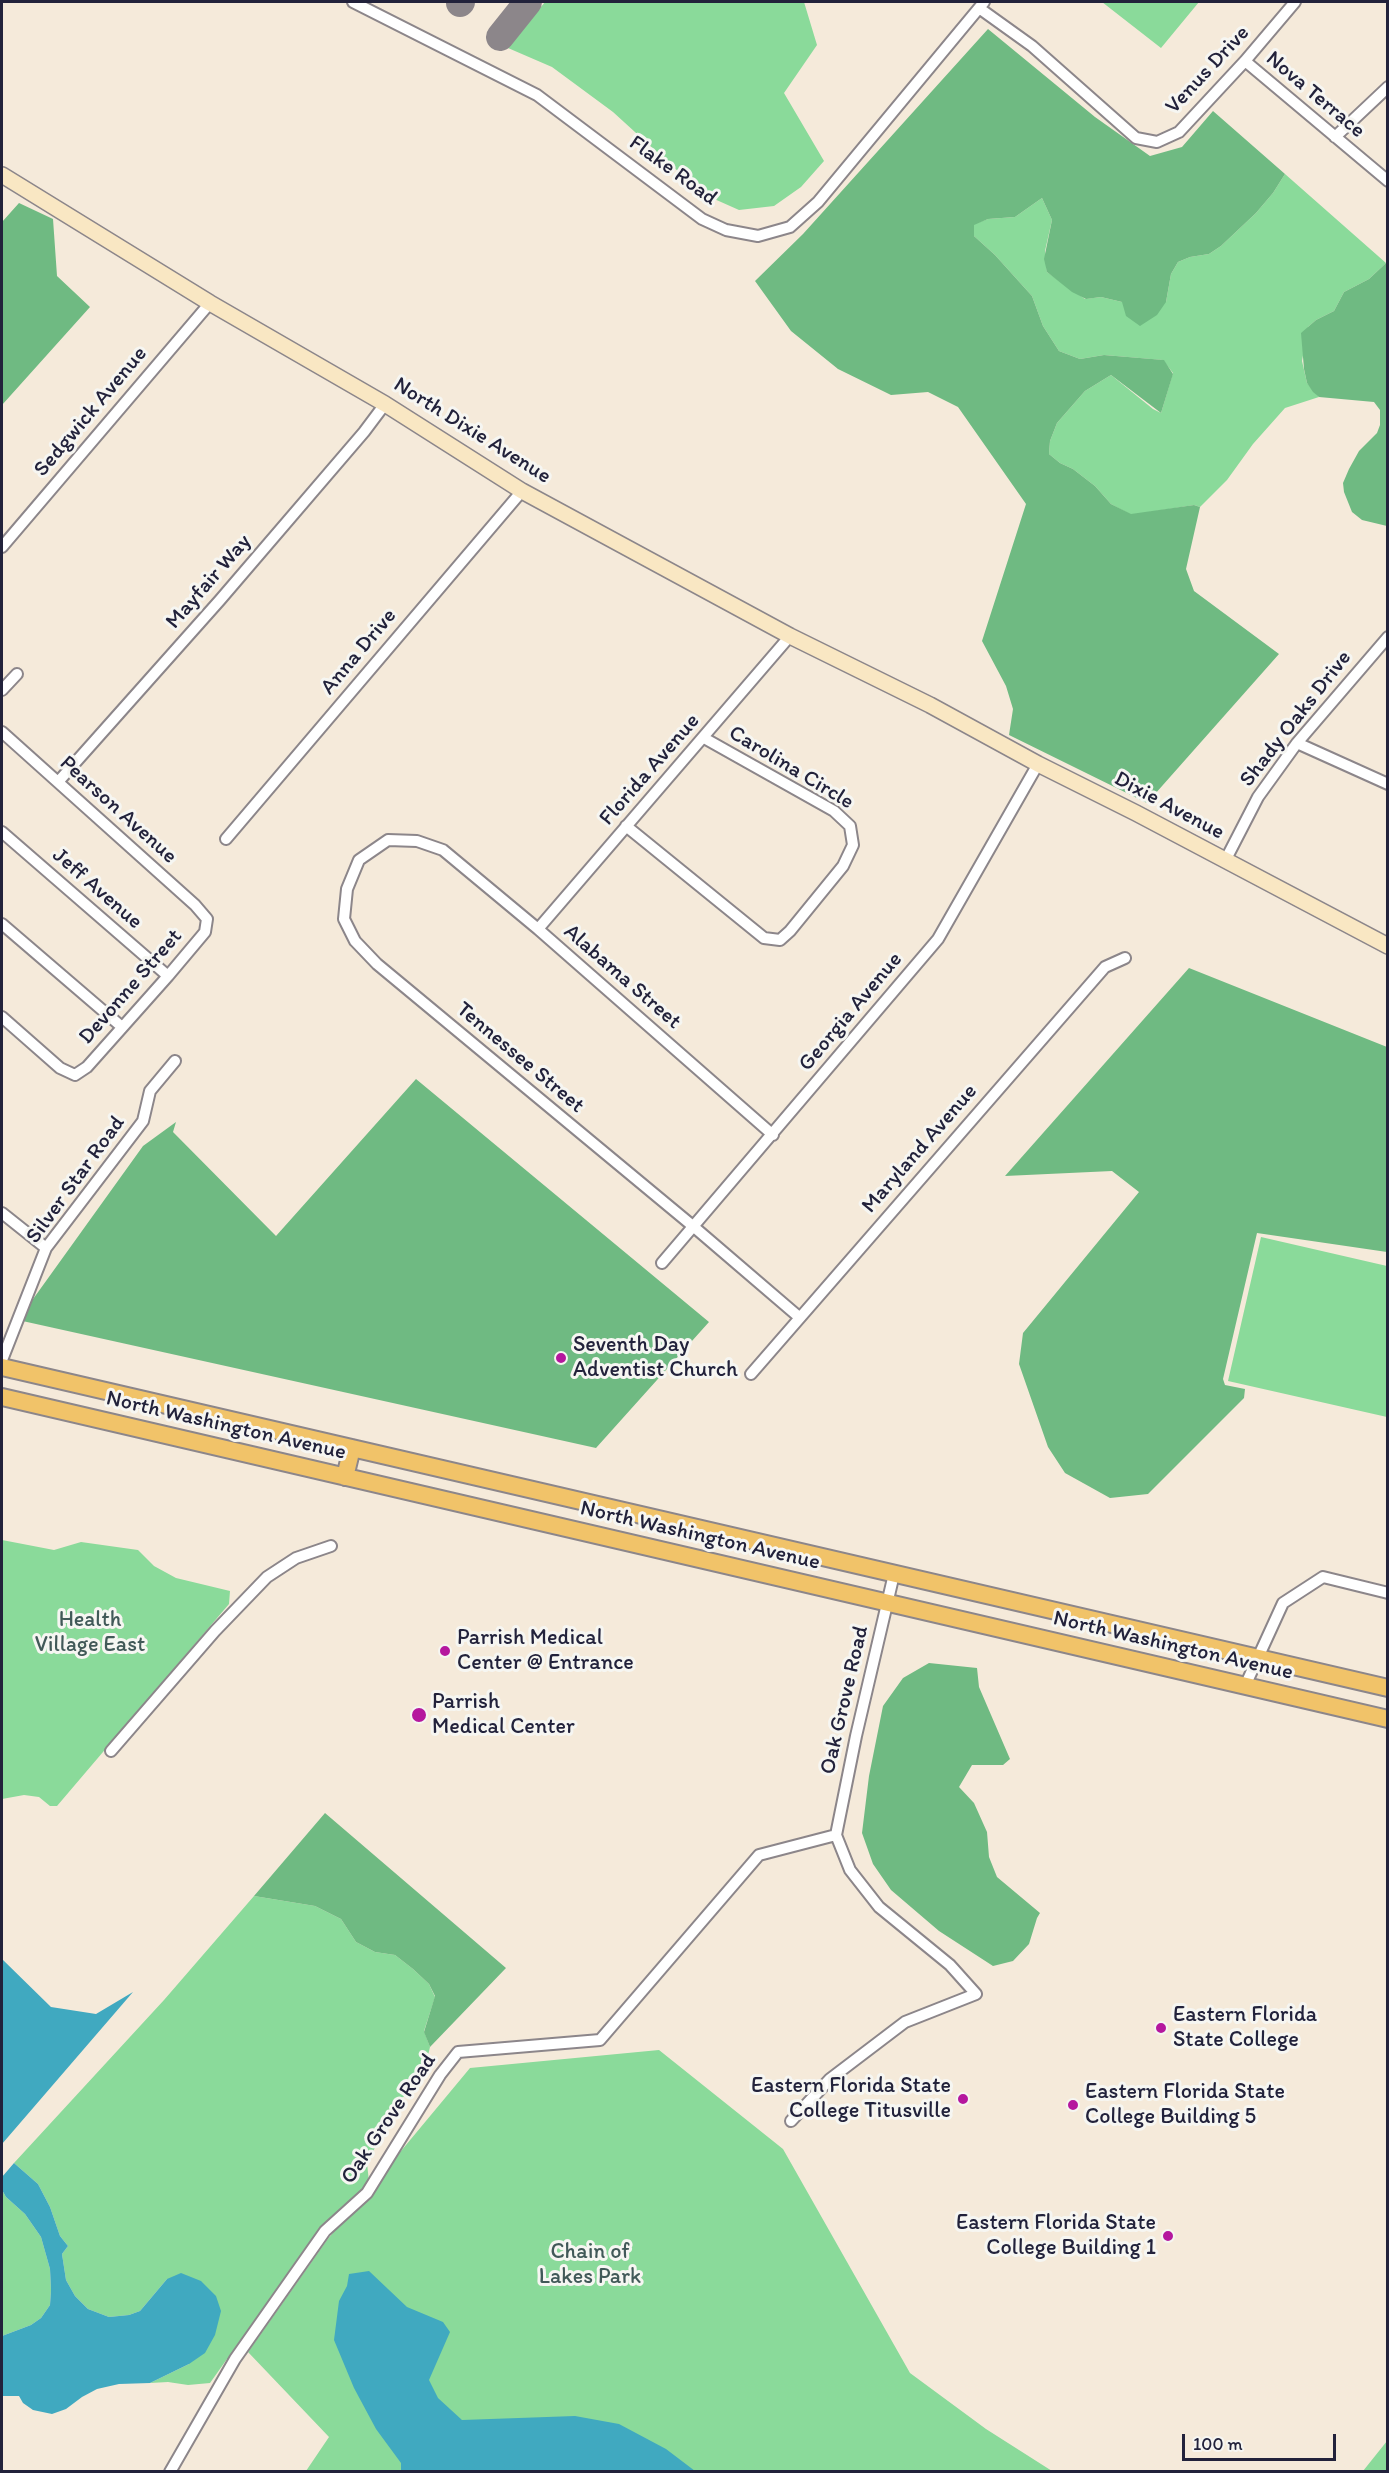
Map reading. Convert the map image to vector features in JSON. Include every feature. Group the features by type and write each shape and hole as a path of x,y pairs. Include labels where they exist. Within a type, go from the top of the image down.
{"main road":[{"name":"North Washington Avenue","path":"2,1367 1388,1688"},
{"name":"North Washington Avenue","path":"2,1397 1388,1719"},
{"path":"345,1477 352,1448"}],"street":[{"name":"Flake Road","path":"353,2 537,95 702,219 726,230 758,236 790,227 818,202 982,5 1136,138"},
{"name":"Venus Drive","path":"1136,138 1157,142 1179,132 1245,61 1295,2"},
{"name":"Nova Terrace","path":"1245,61 1388,181"},
{"path":"1335,137 1388,87"},
{"name":"North Dixie Avenue","path":"2,175 210,303 385,404 522,490 790,636 930,705"},
{"name":"Sedgwick Avenue","path":"2,547 210,303"},
{"name":"Mayfair Way","path":"58,782 220,600 364,432 385,404"},
{"name":"Anna Drive","path":"226,839 522,490"},
{"name":"Florida Avenue","path":"537,929 790,636"},
{"name":"Shady Oaks Drive","path":"1225,861 1258,797 1297,743 1388,637"},
{"path":"2,690 17,674"},
{"name":"Dixie Avenue","path":"930,705 1038,764 1388,946"},
{"name":"Pearson Avenue","path":"2,732 195,904 207,919"},
{"name":"Carolina Circle","path":"626,826 764,938 780,940 790,931 843,866 853,845 850,826 834,811 704,738"},
{"path":"1297,743 1388,784"},
{"name":"Georgia Avenue","path":"662,1263 938,939 1038,764"},
{"name":"Jeff Avenue","path":"2,832 168,976"},
{"name":"Tennessee Street","path":"443,850 417,841 388,840 360,860 347,889 344,919 355,941 377,964 799,1317"},
{"name":"Alabama Street","path":"443,850 773,1135"},
{"name":"Devonne Street","path":"2,1017 60,1068 75,1075 87,1067 168,976 205,932 207,919"},
{"path":"2,924 122,1027"},
{"name":"Maryland Avenue","path":"751,1374 1105,968 1125,958"},
{"name":"Silver Star Road","path":"2,1360 46,1248 143,1121 150,1091 175,1061"},
{"path":"2,1213 46,1248"},
{"path":"111,1751 215,1631 267,1577 296,1558 331,1546"},
{"name":"Oak Grove Road","path":"170,2472 235,2360 325,2231 367,2193 440,2075 458,2052 600,2040 759,1855 836,1836 856,1736 894,1574"},
{"path":"1245,1686 1280,1607 1323,1578 1388,1593"},
{"path":"791,2121 830,2079 905,2022 976,1994 950,1965 879,1907 850,1870 836,1836"}],"green space":[{"path":"545,2 804,2 817,45 784,93 824,161 801,187 774,206 739,210 703,194 613,112 552,67 508,48"},
{"path":"1102,2 1199,2 1161,48"},
{"path":"988,29 1095,117 1150,156 1182,147 1213,111 1285,174 1256,213 1221,246 1209,254 1190,257 1178,262 1171,274 1166,302 1157,315 1140,326 1126,316 1122,302 1101,297 1086,299 1072,292 1047,272 1044,259 1052,220 1042,198 1015,217 988,219 974,225 974,236 995,255 1032,296 1043,326 1059,351 1080,359 1104,355 1164,360 1173,374 1161,413 1111,375 1085,391 1057,423 1050,441 1049,454 1095,486 1111,504 1131,514 1194,505 1200,507 1186,569 1194,591 1279,654 1147,803 1009,735 1013,709 1006,686 982,641 1026,504 958,407 928,392 891,395 838,369 791,331 755,281 803,234"},
{"path":"1285,174 1386,263 1369,279 1344,292 1334,311 1308,327 1302,361 1307,383 1319,397 1285,408 1253,444 1227,480 1200,507 1194,505 1131,515 1111,504 1095,486 1049,454 1050,441 1057,423 1085,391 1111,375 1161,413 1173,373 1163,360 1104,355 1080,359 1059,351 1043,326 1032,296 995,255 974,236 974,224 988,219 1015,217 1042,198 1052,220 1045,251 1047,272 1085,299 1101,297 1122,302 1166,302 1171,274 1178,262 1190,257 1209,254 1221,246 1256,213"},
{"path":"19,203 53,219 57,276 90,307 2,405 2,222"},
{"path":"1386,263 1388,264 1387,526 1362,520 1352,512 1343,483 1359,451 1377,433 1380,425 1380,410 1374,402 1319,397 1313,392 1307,383 1304,369 1301,333 1316,320 1334,311 1344,292 1369,279"},
{"path":"1189,968 1387,1047 1387,1252 1257,1233 1223,1379 1225,1385 1245,1389 1244,1398 1148,1494 1110,1498 1065,1473 1048,1447 1019,1364 1023,1333 1139,1192 1112,1171 1005,1176"},
{"path":"416,1079 709,1322 596,1448 18,1320 143,1146 176,1122 173,1132 276,1236"},
{"path":"1261,1237 1387,1266 1387,1417 1228,1381"},
{"name":"Health Village East","path":"2,1540 54,1550 81,1542 138,1550 154,1566 176,1578 230,1591 229,1604 57,1806 50,1806 39,1797 24,1795 2,1799"},
{"path":"929,1663 977,1668 979,1687 1010,1759 1003,1765 972,1765 959,1787 974,1803 987,1832 989,1857 997,1877 1040,1913 1029,1944 1013,1961 993,1966 939,1931 891,1890 873,1864 862,1833 869,1776 883,1706 903,1678"},
{"path":"325,1813 506,1968 430,2047 424,2032 435,1996 429,1984 413,1969 395,1955 375,1952 356,1942 341,1919 315,1906 254,1896"},
{"path":"254,1896 315,1906 341,1919 356,1942 375,1952 395,1955 413,1969 429,1984 435,1997 424,2031 430,2047 421,2085 400,2099 394,2120 381,2136 367,2163 369,2182 323,2236 235,2363 227,2359 210,2383 188,2385 168,2382 150,2383 189,2364 167,2279 140,2311 129,2315 109,2317 88,2309 75,2296 66,2280 62,2254 68,2246 60,2236 50,2207 38,2184 14,2163 164,2000"},
{"name":"Chain of Lakes Park","path":"659,2050 783,2149 910,2373 986,2429 1052,2471 306,2471 329,2437 248,2352 327,2240 470,2068"},
{"path":"2,2190 6,2197 25,2214 41,2237 50,2269 51,2290 50,2305 41,2318 31,2325 2,2336"},
{"path":"1387,2441 1387,2471 1363,2471"}],"water":[{"path":"2,1959 51,2007 96,2014 133,1992 2,2144"},
{"path":"14,2163 38,2184 50,2207 60,2236 68,2246 62,2254 66,2280 75,2296 88,2309 109,2317 129,2315 140,2311 167,2279 181,2273 201,2281 216,2296 221,2311 215,2335 205,2353 189,2364 150,2383 119,2384 97,2389 66,2409 52,2414 33,2410 23,2403 19,2396 2,2396 2,2336 31,2325 41,2318 50,2305 51,2290 50,2269 41,2237 25,2214 6,2197 2,2190 2,2177"},
{"path":"369,2271 407,2307 443,2322 450,2332 429,2380 438,2398 462,2420 575,2416 619,2424 666,2449 695,2471 401,2471 401,2463 376,2429 354,2388 334,2340 339,2301 347,2286 349,2274"}],"taxiway":[{"path":"500,37 528,2"}],"place":[{"name":"Seventh Day Adventist Church","path":"561,1358"},
{"name":"Parrish Medical Center @ Entrance","path":"445,1651"},
{"name":"Parrish Medical Center","path":"419,1715"},
{"name":"Eastern Florida State College","path":"1161,2028"},
{"name":"Eastern Florida State College Titusville","path":"963,2099"},
{"name":"Eastern Florida State College Building 5","path":"1073,2105"},
{"name":"Eastern Florida State College Building 1","path":"1168,2236"}]}
